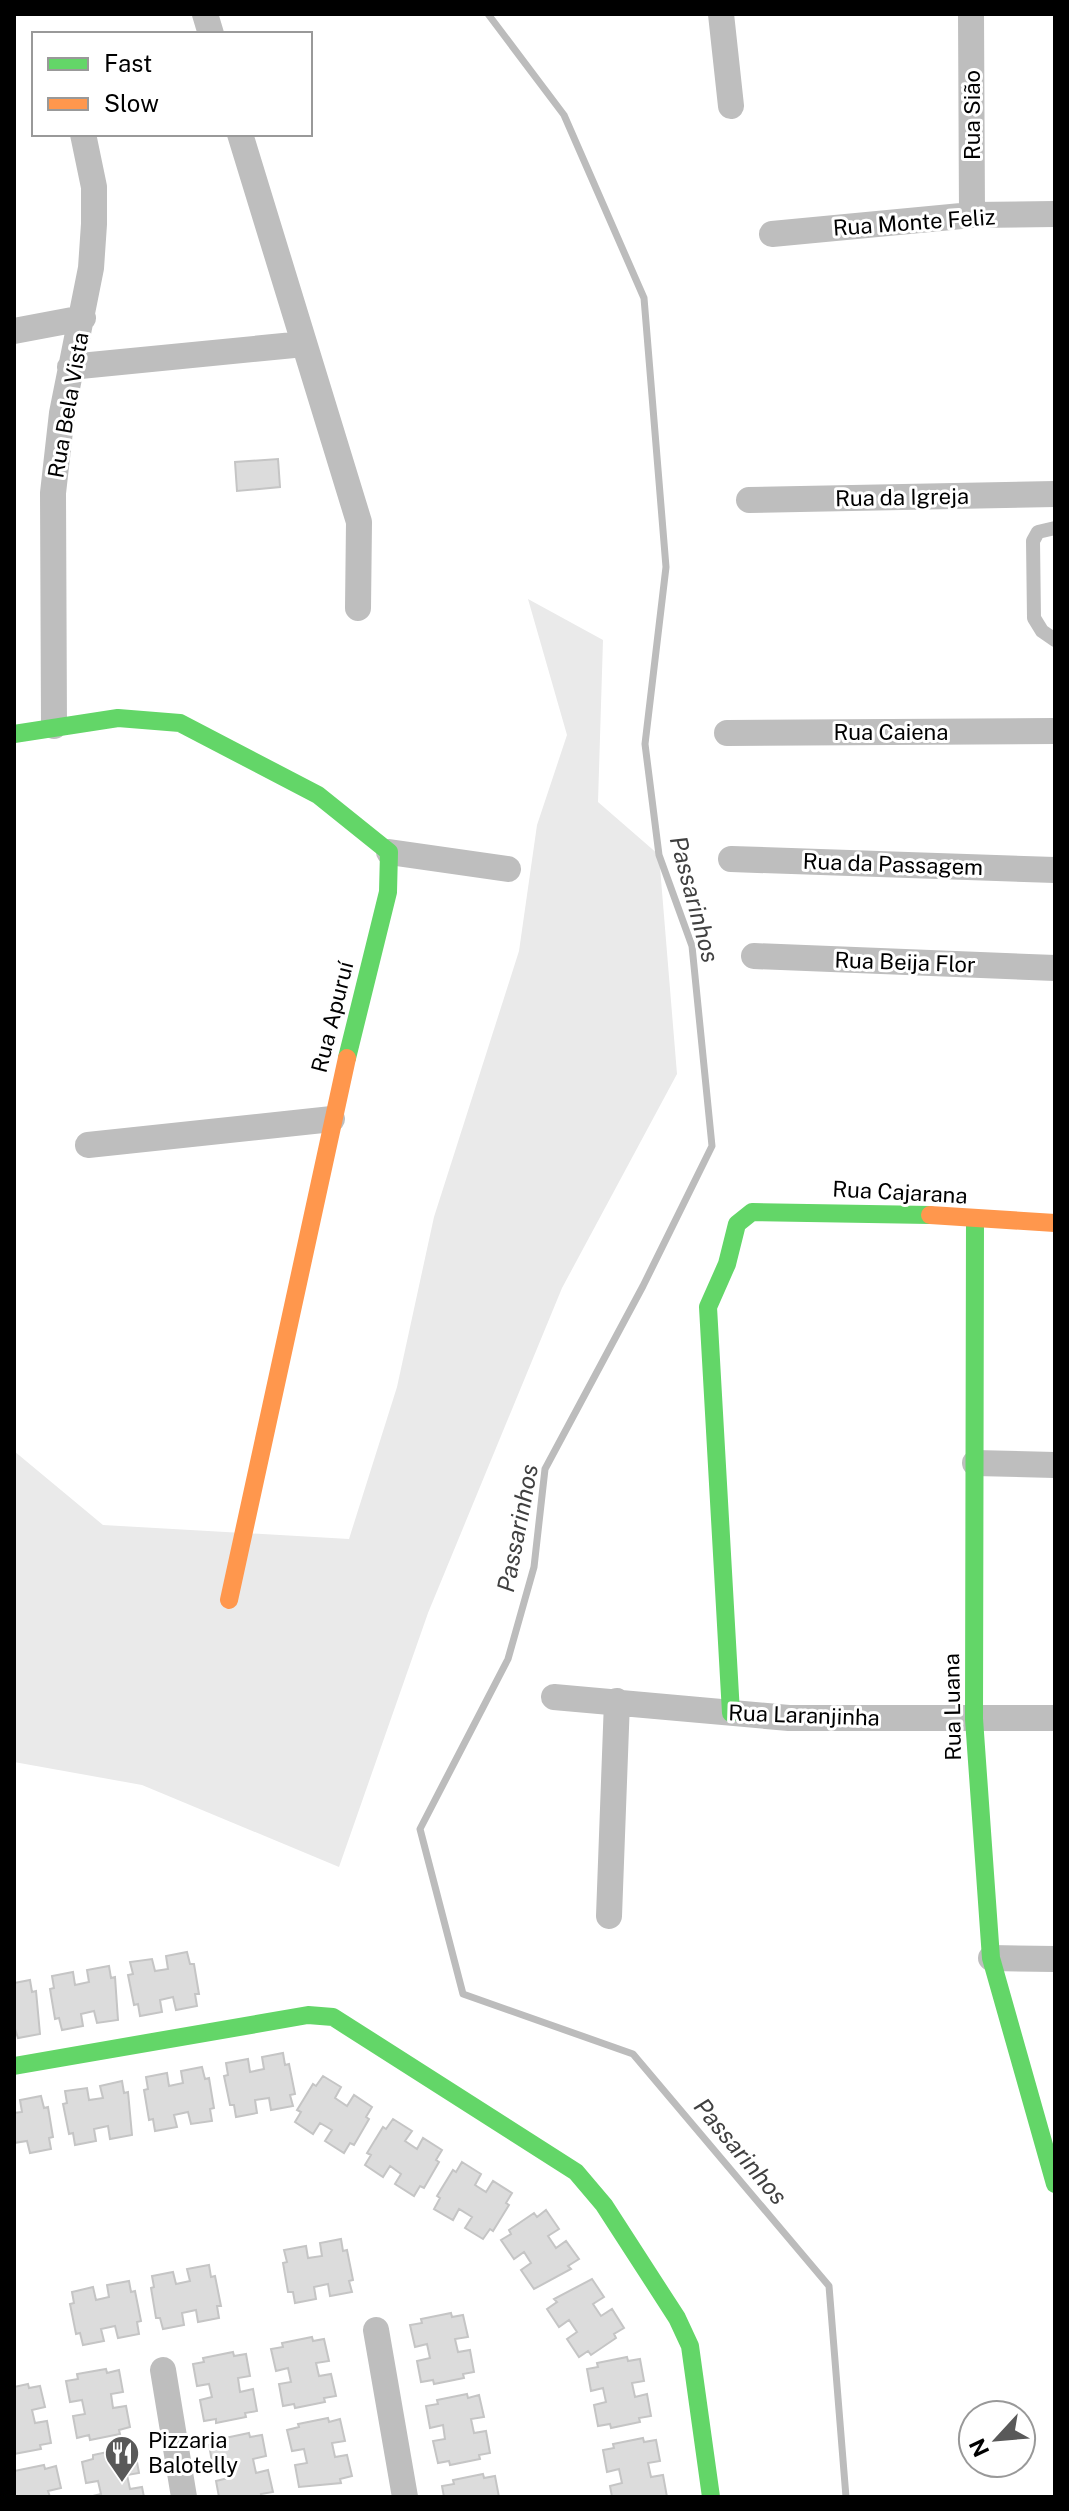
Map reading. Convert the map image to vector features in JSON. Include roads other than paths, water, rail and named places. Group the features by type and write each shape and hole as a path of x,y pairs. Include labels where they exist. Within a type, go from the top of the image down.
{"street":[{"path":"721,14 731,106"},
{"name":"Rua Sião","path":"971,14 972,215"},
{"name":"Rua Bela Vista","path":"54,726 53,493 70,367 83,318 94,224 94,187 83,136"},
{"path":"241,136 359,522 358,608"},
{"name":"Rua Monte Feliz","path":"772,234 972,215 1055,214"},
{"path":"14,331 83,318"},
{"path":"70,367 304,344"},
{"name":"Rua da Igreja","path":"749,500 1055,494"},
{"path":"14,734 54,726 153,716 180,723 340,809 368,830 389,852 508,869"},
{"name":"Rua Caiena","path":"727,733 1055,731"},
{"name":"Rua Apuruí","path":"229,1600 332,1119 388,892 391,873 389,852"},
{"name":"Rua da Passagem","path":"731,859 1055,870"},
{"name":"Rua Beija Flor","path":"754,956 1055,968"},
{"path":"88,1145 332,1119"},
{"name":"Rua Cajarana","path":"731,1713 708,1307 727,1264 737,1224 744,1215 752,1212 907,1213 1055,1223"},
{"name":"Rua Luana","path":"975,1220 974,1719 991,1958 1055,2184"},
{"path":"975,1463 1055,1465"},
{"name":"Rua Laranjinha","path":"554,1697 789,1718 1055,1718"},
{"path":"609,1916 617,1701"},
{"path":"991,1958 1055,1959"},
{"path":"14,2066 308,2015 333,2017 576,2172 604,2205 677,2318 690,2346 711,2497"},
{"path":"376,2330 405,2497"},
{"path":"163,2370 184,2497"}],"lane":[{"path":"1055,528 1038,532 1033,541 1034,618 1042,631 1055,640"}],"waterway":[{"name":"Passarinhos","path":"488,14 564,115 644,298 666,567 645,744 659,855 692,946 712,1146 643,1286 545,1469 534,1567 508,1659 420,1829 463,1994 633,2054 829,2286 846,2497"}],"place":[{"name":"Pizzaria Balotelly","path":"122,2484"}]}
